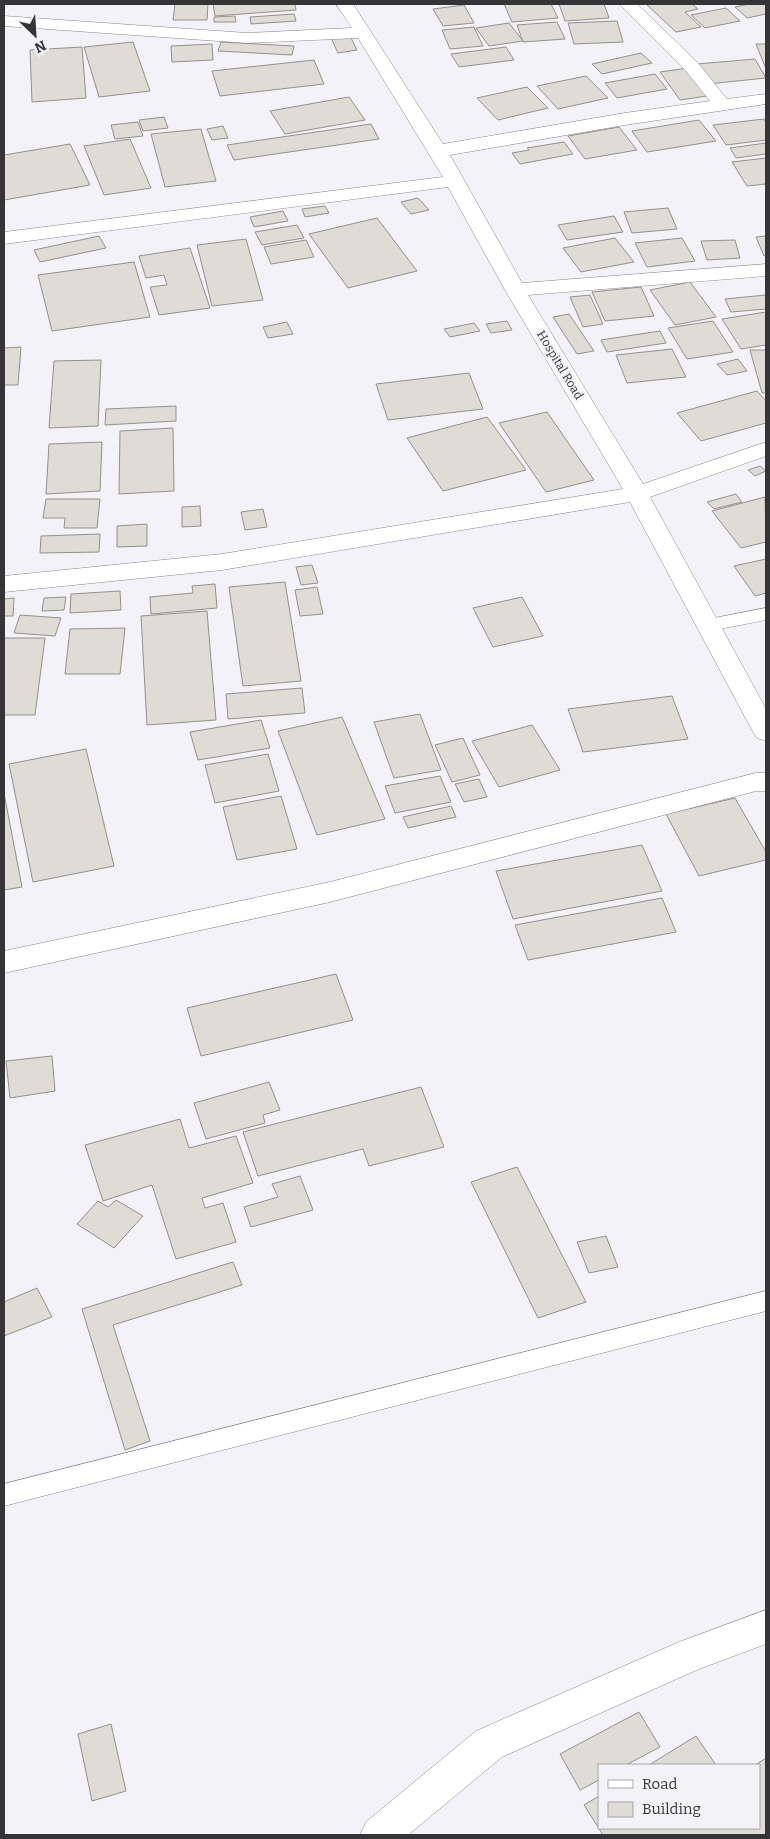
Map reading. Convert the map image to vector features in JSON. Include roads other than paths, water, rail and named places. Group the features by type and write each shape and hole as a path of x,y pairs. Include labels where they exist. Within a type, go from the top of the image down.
{"street":[{"name":"Hospital Road","path":"346,4 438,151 515,290 637,494 710,625 766,732"},
{"path":"626,4 692,67 721,104"},
{"path":"4,22 247,38 363,33"},
{"path":"438,151 721,104 766,99"},
{"path":"4,238 453,181"},
{"path":"515,290 766,270"},
{"path":"4,584 222,562 637,494 766,449"},
{"path":"4,962 330,892 746,784 766,782"},
{"path":"379,1835 489,1744 692,1654 766,1627"}],"lane":[{"path":"710,625 766,614"},
{"path":"4,1495 766,1301"}]}
